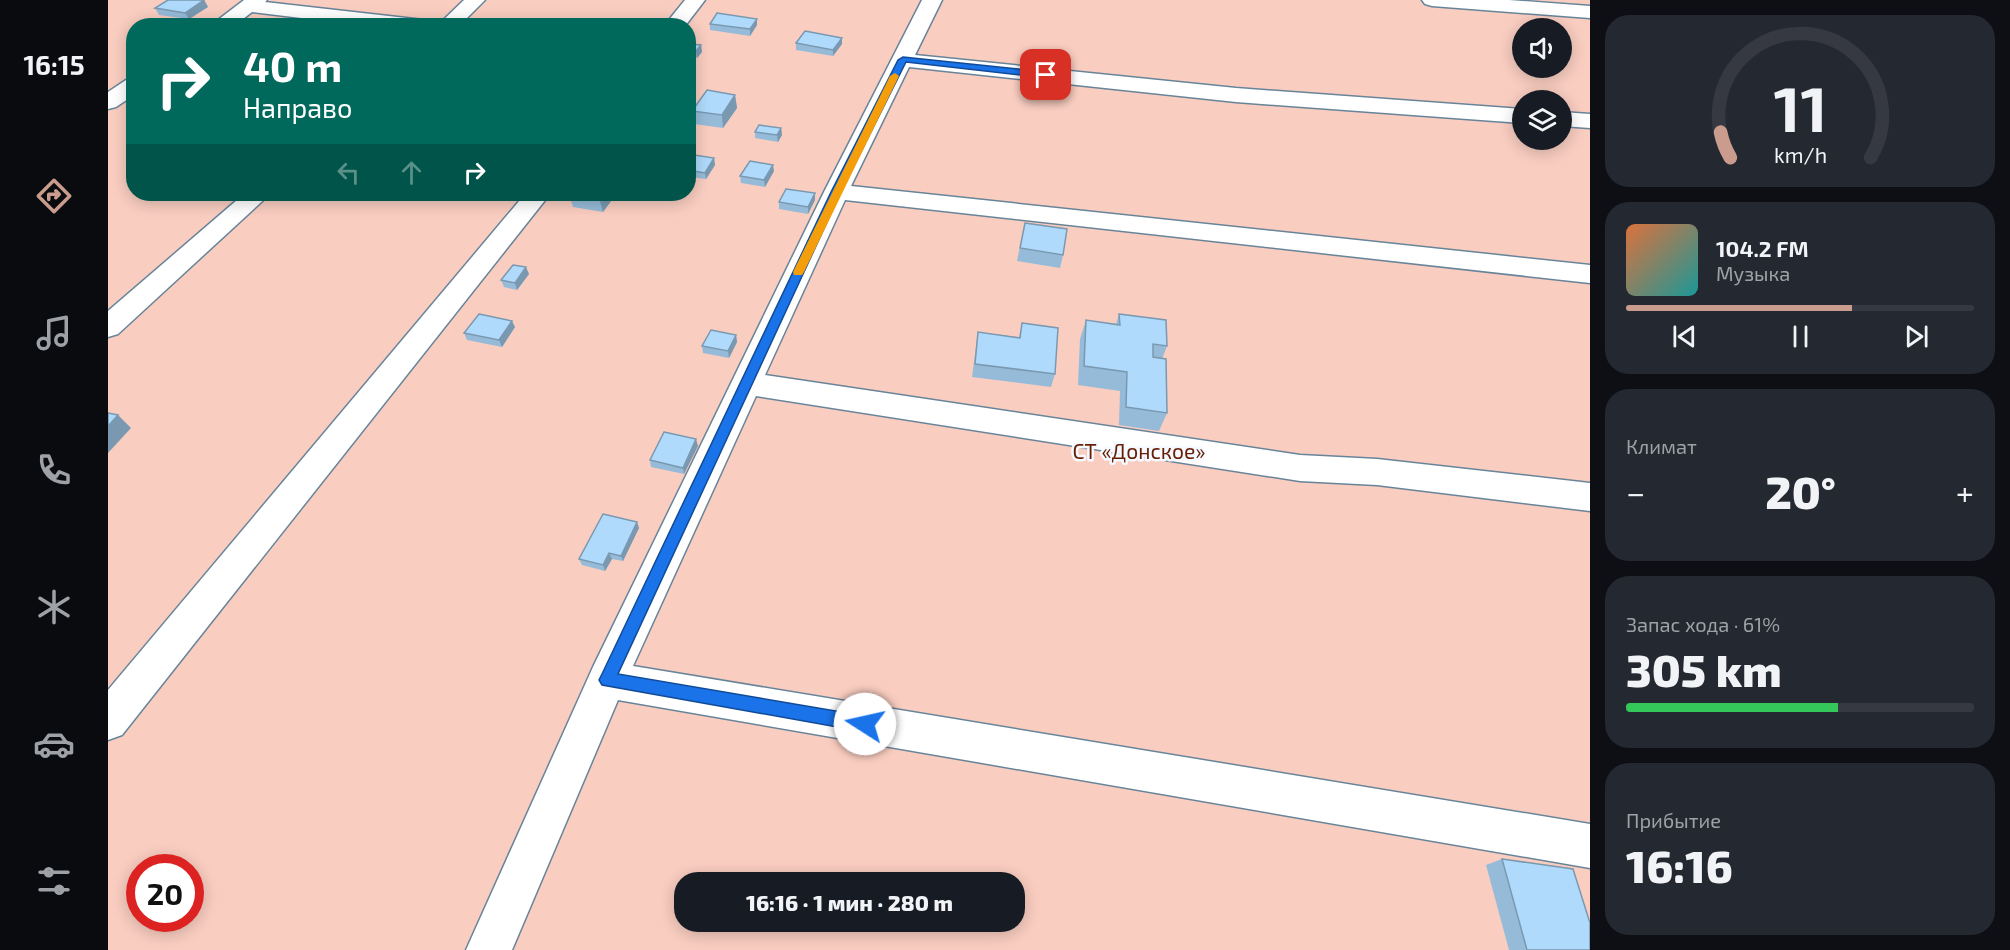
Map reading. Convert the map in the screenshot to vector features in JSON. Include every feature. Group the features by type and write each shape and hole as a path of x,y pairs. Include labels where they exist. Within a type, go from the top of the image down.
{"lane":[{"path":"456,18 475,0"},
{"path":"680,18 695,0"},
{"path":"489,950 607,680 836,192 932,0"},
{"path":"1432,0 1590,12"},
{"path":"231,18 252,3 364,18"},
{"path":"903,60 1236,95 1512,115"},
{"path":"108,102 126,90"},
{"path":"1572,119 1590,121"},
{"path":"836,192 1590,274"},
{"path":"108,327 250,201"},
{"path":"108,721 531,201"},
{"path":"746,383 1300,468 1377,472 1590,496"},
{"path":"607,680 1590,846"}],"green space":[{"name":"СТ «Донское»","path":"108,0 1590,0 1590,950 108,950"}],"building":[{"path":"168,0 204,0 185,13 155,8"},
{"path":"717,13 757,19 750,29 710,24"},
{"path":"805,31 842,38 833,50 796,43"},
{"path":"707,90 735,95 722,115 696,112 696,105"},
{"path":"759,125 781,128 777,135 755,132"},
{"path":"696,155 714,158 705,173 696,171"},
{"path":"750,161 773,165 764,180 740,176"},
{"path":"786,189 815,193 808,207 779,202"},
{"path":"1025,223 1067,229 1063,255 1020,248"},
{"path":"513,265 526,267 515,283 501,280"},
{"path":"479,314 512,321 499,340 464,333"},
{"path":"1119,314 1166,320 1167,346 1153,344 1153,357 1166,359 1167,413 1126,407 1127,372 1084,366 1086,320 1120,325"},
{"path":"1022,323 1058,328 1055,374 975,364 978,332 1020,338"},
{"path":"711,330 736,335 728,351 702,346"},
{"path":"108,413 118,415 108,426"},
{"path":"664,432 696,439 683,468 650,460"},
{"path":"603,514 637,522 621,556 609,553 603,565 579,559"},
{"path":"1502,859 1573,869 1590,923 1590,950 1527,950"}],"slow traffic":[{"path":"798,272 895,76"}],"route":[{"path":"865,724 607,680 836,192 903,60 1046,75"}]}
